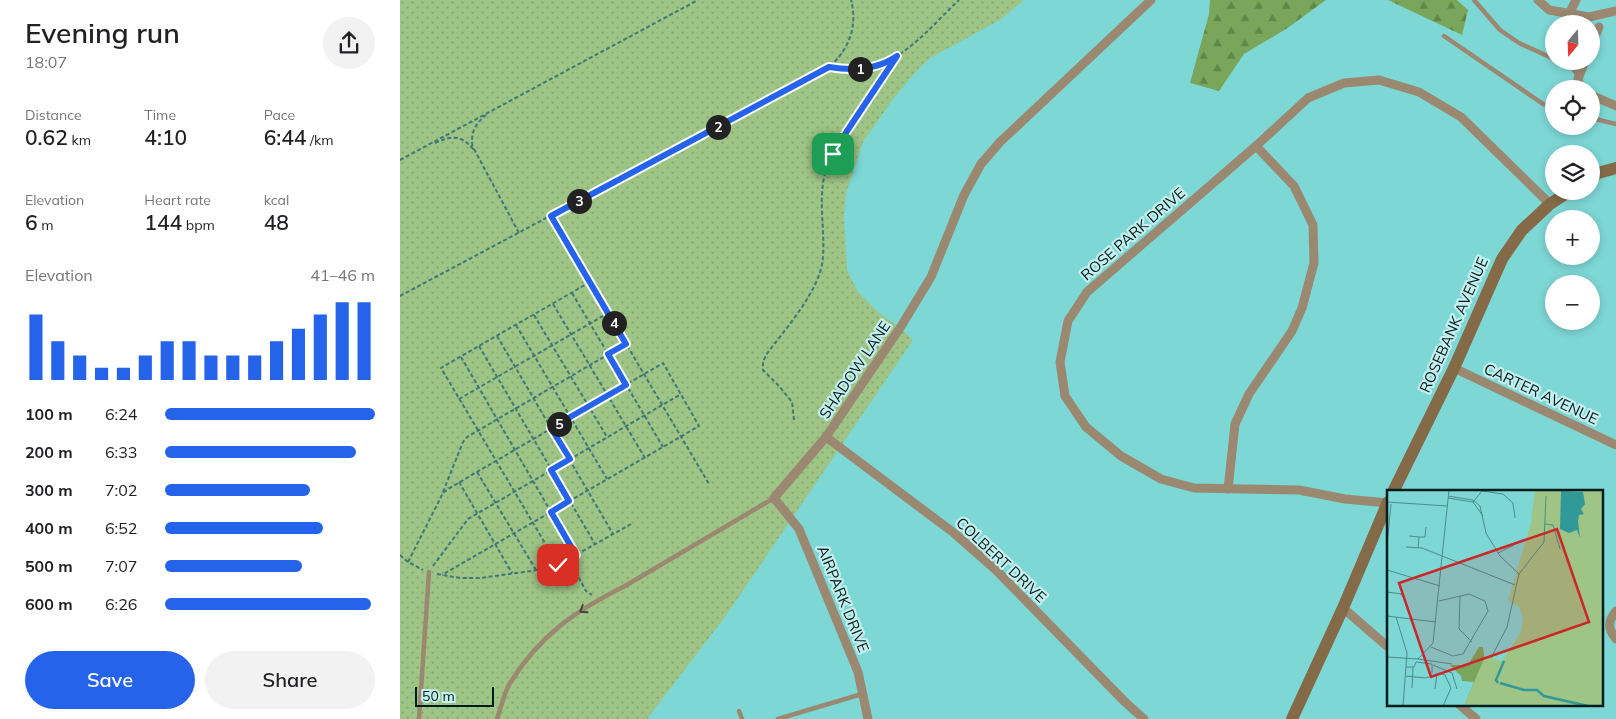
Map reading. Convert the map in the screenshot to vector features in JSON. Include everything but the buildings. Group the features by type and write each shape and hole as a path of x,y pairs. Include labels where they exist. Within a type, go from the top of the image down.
{"street":[{"name":"SHADOW LANE","path":"774,498 826,438 900,328 931,277 964,195 981,164 1000,142 1151,0"},
{"path":"1538,0 1549,10 1589,17 1616,11"},
{"path":"1570,14 1576,0"},
{"path":"1578,79 1582,70"},
{"name":"ROSE PARK DRIVE","path":"1387,499 1345,498 1299,490 1194,488 1161,479 1121,456 1086,428 1065,396 1060,362 1068,321 1086,292 1256,146 1308,98 1344,83 1378,80 1419,92 1461,117 1550,204"},
{"path":"1600,99 1616,106"},
{"path":"1228,489 1235,424 1249,394 1292,331 1302,308 1314,263 1313,225 1294,186 1256,146"},
{"path":"1600,172 1616,168"},
{"name":"ROSEBANK AVENUE","path":"1394,490 1454,368 1502,259 1522,230 1556,200"},
{"name":"CARTER AVENUE","path":"1454,368 1616,444"},
{"name":"COLBERT DRIVE","path":"826,438 954,533 996,570 1144,719"},
{"name":"AIRPARK DRIVE","path":"774,498 799,529 858,672 868,719"},
{"name":"ROSEBANK AVENUE","path":"1292,719 1387,506"},
{"path":"1343,608 1387,646"},
{"path":"1616,611 1611,617 1609,624 1610,632 1616,639"},
{"path":"1461,706 1476,719"}],"lane":[{"path":"1474,0 1500,30 1519,43 1545,55"},
{"path":"1444,36 1545,105"},
{"path":"1575,70 1578,79"},
{"path":"1600,120 1616,124"},
{"name":"SHADOW LANE","path":"497,719 509,684 526,659 543,639 600,599 626,586 774,498"},
{"path":"419,719 429,572"},
{"path":"778,719 862,694"},
{"path":"738,711 742,719"}],"path":[{"path":"400,160 698,0"},
{"path":"400,296 829,67 840,57 851,38 854,16 851,0"},
{"path":"794,420 792,402 780,386 763,370 763,362 766,355 814,288 820,273 824,242 822,187 826,171 833,154 847,131 897,56 959,0"},
{"path":"829,67 847,70 866,68 897,56"},
{"path":"473,149 474,126 490,112"},
{"path":"426,146 450,137 464,140 473,149 519,233"},
{"path":"551,216 709,484"},
{"path":"558,565 441,368 590,282"},
{"path":"572,293 663,447"},
{"path":"553,304 644,458"},
{"path":"459,399 608,313"},
{"path":"534,315 607,437"},
{"path":"516,325 607,480"},
{"path":"497,336 613,534"},
{"path":"408,562 443,493 467,436 626,344"},
{"path":"479,346 594,544"},
{"path":"461,357 576,555"},
{"path":"442,576 699,426 663,363 458,482 443,493"},
{"path":"429,572 468,519 681,394"},
{"path":"477,472 536,570"},
{"path":"458,482 512,574"},
{"path":"558,565 632,524"},
{"path":"400,555 408,562 429,572 442,576 470,579 512,574 565,564 576,570 586,591 600,599"}],"green space":[{"path":"400,0 1024,0 1000,20 930,58 893,99 863,142 846,193 844,216 847,270 858,292 878,312 913,340 725,617 647,719 400,719"},
{"path":"1210,0 1326,0 1286,29 1244,54 1219,91 1190,83 1209,14"},
{"path":"1388,0 1457,0 1468,10 1462,35"}],"route":[{"path":"558,565 576,555 551,512 569,501 551,470 570,459 551,428 626,385 608,354 626,344 551,216 829,67 857,70 876,66 897,56 833,154"}]}
